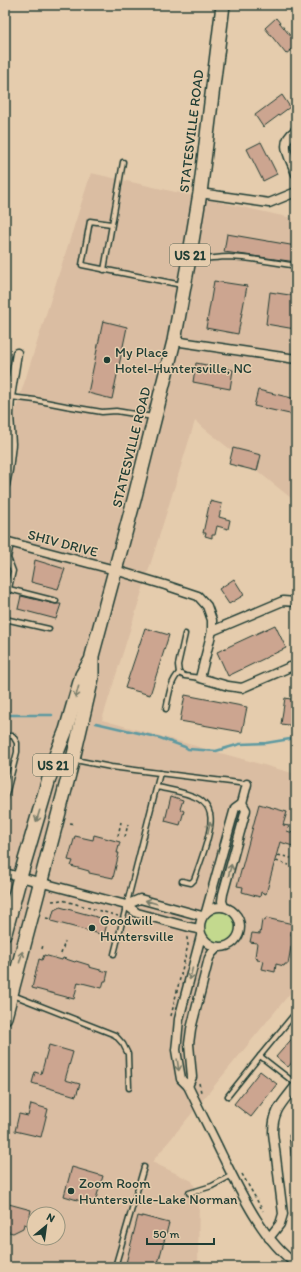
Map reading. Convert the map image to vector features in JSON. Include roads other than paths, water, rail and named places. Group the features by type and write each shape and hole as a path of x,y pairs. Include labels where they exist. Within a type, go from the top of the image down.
{"main road":[{"name":"STATESVILLE ROAD","path":"5,933 56,755 66,730 82,675 92,656 174,341 200,193 223,5"},
{"name":"STATESVILLE ROAD","path":"5,1017 73,759 92,678 92,656"}],"street":[{"path":"296,130 286,140 285,147 296,174"},
{"path":"200,193 269,203 296,192"},
{"path":"174,341 296,359"},
{"path":"5,485 10,452 10,397 17,353"},
{"name":"SHIV DRIVE","path":"8,542 115,570 198,596 206,606 212,620 212,631"},
{"path":"296,602 283,601 212,631 200,678 228,686 242,688 290,667 296,666"},
{"path":"247,784 242,803 235,808 204,914 200,922 200,932 179,1019 176,1050 181,1079 188,1086 246,1200 269,1238 296,1264"},
{"path":"224,907 222,901 223,894 246,810 242,803"},
{"path":"5,873 126,905 137,913 200,932 208,944 218,948 225,947 234,942 239,933 240,926 238,919 230,910 224,907 218,907 204,914 140,899 126,905"},
{"path":"188,1086 192,1077 189,1044 191,1029 210,958 218,948"},
{"path":"269,1238 280,1224 283,1214 273,1122 279,1106 295,1088"}],"lane":[{"path":"104,270 123,162"},
{"path":"111,224 90,221 82,265 184,286"},
{"path":"189,258 203,260 226,257 248,258 296,266"},
{"path":"10,397 95,411 116,411 155,417"},
{"path":"5,605 13,571 8,558 8,542"},
{"path":"9,589 56,601"},
{"path":"5,619 49,629"},
{"path":"179,673 178,665 185,634"},
{"path":"179,673 185,676 200,678"},
{"path":"166,708 172,683 179,673"},
{"path":"5,736 13,736 17,743 17,752 5,799"},
{"path":"73,759 111,767 247,784"},
{"path":"114,954 160,774"},
{"path":"157,787 193,796 201,800 206,805 210,814 211,824 194,880 191,883 182,881"},
{"path":"11,994 115,1035 123,1044 128,1054 129,1088"},
{"path":"228,1096 292,1017"},
{"path":"260,1056 295,1088"},
{"path":"115,1267 144,1168"},
{"path":"189,1193 212,1186 232,1175"}],"waterway":[{"path":"5,715 52,715"},
{"path":"96,723 160,738 188,749 216,751 240,744 266,743 296,738"}],"place":[{"name":"My Place Hotel-Huntersville, NC","path":"107,360"},
{"name":"Goodwill Huntersville","path":"92,928"},
{"name":"Zoom Room Huntersville-Lake Norman","path":"71,1191"}]}
